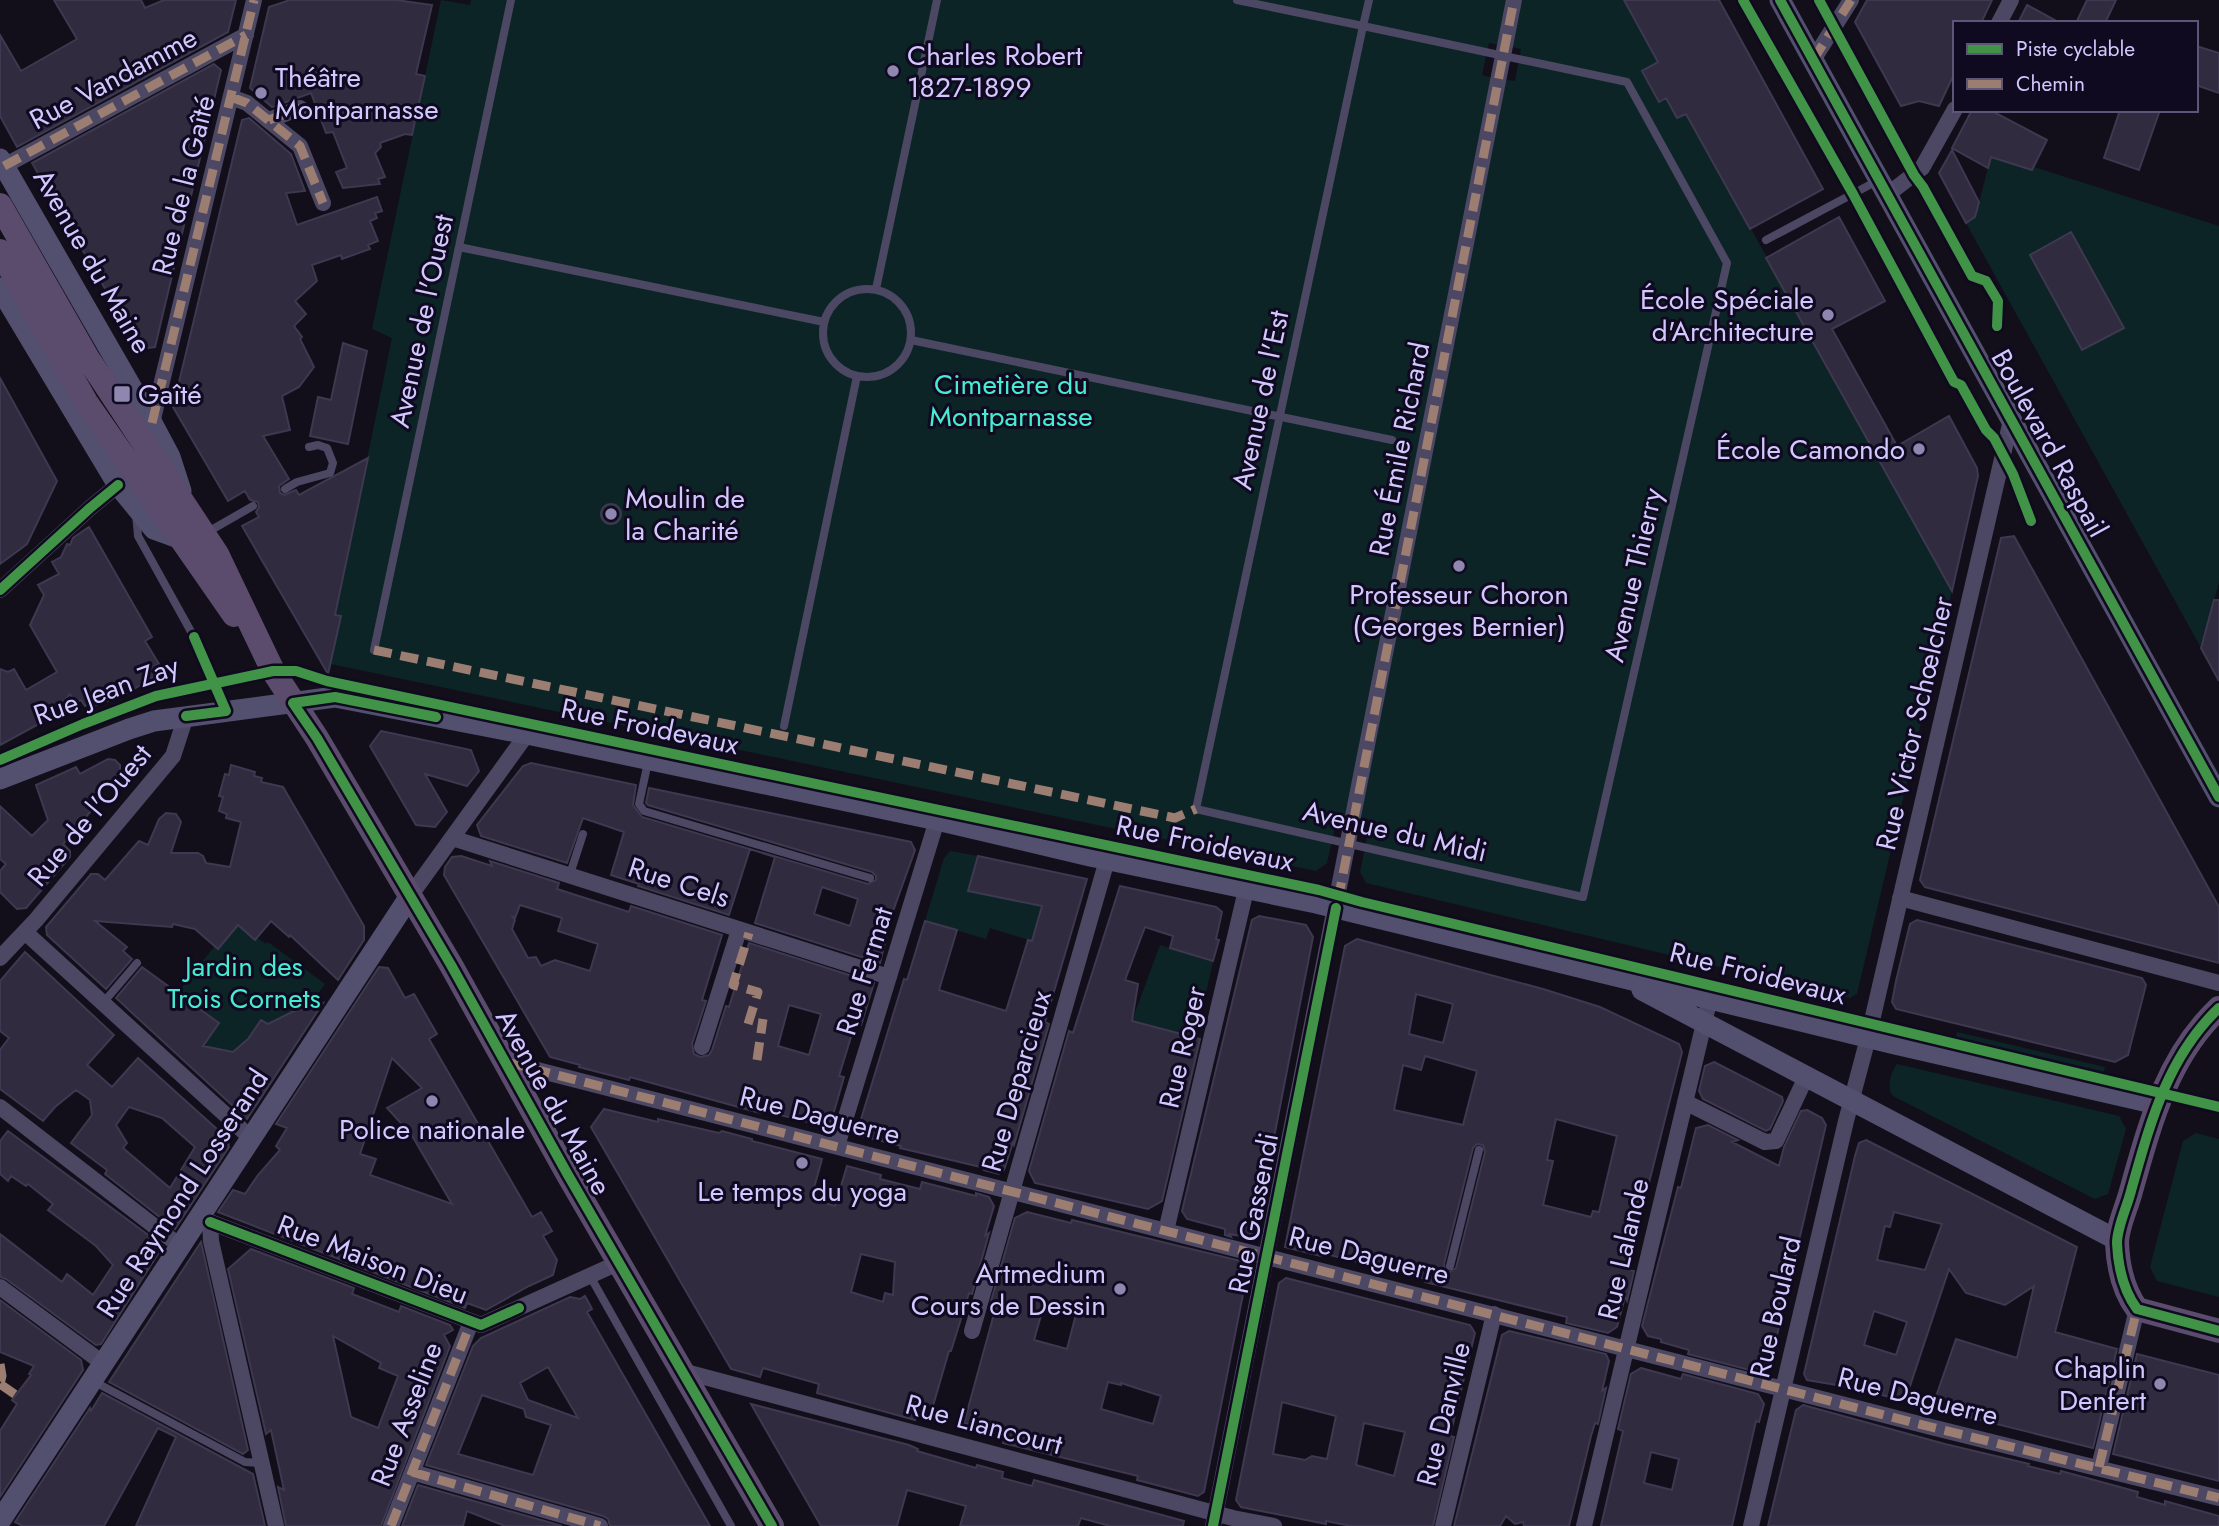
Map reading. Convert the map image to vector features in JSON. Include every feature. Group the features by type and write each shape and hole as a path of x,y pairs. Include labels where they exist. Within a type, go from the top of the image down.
{"main road":[{"name":"Boulevard Raspail","path":"1780,0 2219,797"},
{"name":"Avenue du Maine","path":"2,162 152,423 170,457 186,507"},
{"name":"Avenue du Maine","path":"0,205 87,357 217,554 271,666"},
{"name":"Avenue du Maine","path":"0,251 86,402 271,666 317,738 772,1526"},
{"name":"Avenue du Maine","path":"0,288 118,485 154,529 179,538"},
{"name":"Rue Froidevaux","path":"293,703 335,697 527,734 937,820 1108,860 1336,908 1868,1038 2157,1104"},
{"name":"Rue Jean Zay","path":"0,779 154,721 293,703"},
{"name":"Rue Raymond Losserand","path":"0,1521 180,1246 205,1219 251,1138 410,896"},
{"name":"Rue Froidevaux","path":"1617,977 2117,1240"},
{"path":"2219,1008 2208,1019 2172,1070 2157,1104 2117,1240 2124,1286 2137,1309 2219,1331"}],"street":[{"name":"Rue de la Gaîté","path":"152,423 254,0"},
{"name":"Rue Émile Richard","path":"1336,908 1514,0"},
{"path":"1813,60 1851,0"},
{"path":"2000,21 2011,0"},
{"name":"Rue Vandamme","path":"2,162 246,36"},
{"path":"231,97 247,103 300,146 323,203"},
{"path":"269,120 300,108"},
{"path":"1883,188 1922,169 1953,112"},
{"name":"Rue Victor Schœlcher","path":"1868,1038 2011,420"},
{"path":"0,590 118,485"},
{"name":"Rue de l'Ouest","path":"0,958 173,756 186,716"},
{"path":"410,896 527,734"},
{"name":"Rue Fermat","path":"837,1146 937,820"},
{"name":"Rue Cels","path":"452,838 889,977"},
{"name":"Rue Deparcieux","path":"972,1331 1108,860"},
{"name":"Rue Roger","path":"1166,1231 1246,890"},
{"path":"1900,898 2219,983"},
{"name":"Rue Gassendi","path":"1215,1519 1336,908"},
{"path":"702,1047 739,930"},
{"path":"25,932 251,1138"},
{"name":"Rue Lalande","path":"1584,1526 1710,998"},
{"name":"Rue Boulard","path":"1751,1526 1868,1038"},
{"name":"Rue Daguerre","path":"506,1062 2219,1498"},
{"path":"1685,1102 1771,1143 1776,1141 1807,1077"},
{"path":"0,1107 180,1246"},
{"path":"205,1219 276,1526"},
{"name":"Rue Maison Dieu","path":"205,1219 481,1325 618,1263"},
{"path":"0,1287 98,1373"},
{"path":"2099,1467 2137,1309"},
{"name":"Rue Danville","path":"1443,1526 1494,1314"},
{"name":"Rue Asseline","path":"391,1526 471,1322"},
{"name":"Rue Liancourt","path":"682,1371 1215,1519 1274,1526"},
{"path":"412,1472 600,1526"}],"lane":[{"name":"Avenue de l'Ouest","path":"374,650 511,0"},
{"path":"876,289 937,0"},
{"path":"1237,0 1503,56"},
{"name":"Avenue de l'Est","path":"1196,809 1369,0"},
{"name":"Avenue Thierry","path":"1503,56 1627,82 1727,263 1583,897"},
{"path":"1766,240 1883,188"},
{"path":"459,247 824,322"},
{"path":"876,289 898,301 905,310 911,340 903,359 892,370 877,376 858,376 839,367 829,356 824,342 824,322 829,311 846,294 856,290 876,289"},
{"path":"911,340 1392,440"},
{"path":"784,726 858,376"},
{"path":"285,489 297,482 330,473 333,463 327,448 318,445 309,447"},
{"path":"204,534 253,506"},
{"name":"Avenue du Maine","path":"136,508 138,536 194,637"},
{"path":"648,759 639,804 644,811 870,878"},
{"name":"Avenue du Midi","path":"1196,809 1583,897"},
{"path":"570,874 583,835"},
{"path":"103,1003 137,963"},
{"path":"1450,1266 1479,1150"},
{"path":"590,1276 731,1526"},
{"path":"98,1373 246,1462 262,1463"}],"green space":[{"name":"Cimetière du Montparnasse","path":"441,0 470,5 471,0 1507,0 1498,45 1489,43 1482,75 1492,78 1345,828 1335,827 1327,863 1316,871 331,664 340,617 335,615 392,338 372,329"},
{"path":"1521,0 1624,0 1952,591 1857,994 1850,998 1366,883 1360,872 1368,833 1358,831 1506,80 1515,81 1521,49 1512,47"},
{"path":"1991,157 2032,170 2034,167 2219,226 2219,583 2200,646 1966,223 1975,217","holes":["2071,233 2124,328 2082,350 2030,256"]},
{"path":"950,851 978,856 969,891 1035,905 1045,902 1032,941 990,928 986,939 925,921 944,858"},
{"name":"Jardin des Trois Cornets","path":"238,926 255,940 257,938 266,944 268,942 325,984 308,1007 268,1024 261,1020 248,1039 233,1052 229,1051 226,1059 205,1044 218,1021 178,992 214,947 219,949"},
{"path":"1160,945 1213,962 1196,1037 1132,1021"},
{"path":"1957,1032 2105,1067 2103,1074 1956,1038"},
{"path":"1897,1064 2119,1116 2126,1129 2108,1194 2095,1199 1893,1096 1890,1080"},
{"path":"2196,1133 2219,1139 2219,1297 2157,1281 2150,1267 2183,1141"}],"building":[{"path":"54,0 141,0 145,8 164,0 236,0 228,32 17,147 0,116 0,35 21,71 77,39"},
{"path":"290,0 396,0 432,5 416,74 425,76 412,135 405,134 380,143 381,147 375,153 385,177 378,179 380,184 343,188 336,172 347,168 333,132 326,133 311,93 272,107 250,88 269,7"},
{"path":"1624,0 1719,0 1823,189 1750,229 1686,114 1677,118 1666,98 1659,102 1642,71 1658,62"},
{"path":"1867,0 1992,0 1982,21 1953,21 1953,76 1939,106 1919,101 1901,106 1855,22"},
{"path":"2087,0 2116,0 2106,21 2077,21"},
{"path":"2027,5 2056,21 2019,21"},
{"path":"2198,47 2219,53 2219,93 2198,86"},
{"path":"214,64 221,70 155,347 140,349 32,163"},
{"path":"1971,112 1994,112 2047,140 2032,170 1991,157 1988,168 1952,148"},
{"path":"2119,112 2159,112 2139,170 2104,158"},
{"path":"249,118 291,154 305,191 286,193 297,225 377,197 382,211 375,213 377,218 370,221 378,241 368,245 370,249 342,259 341,255 312,265 317,281 295,301 306,314 294,326 302,337 300,339 314,367 299,387 282,396 290,430 263,436 289,479 279,486 280,493 284,495 296,490 299,495 368,458 335,615 341,616 328,674 242,526 259,517 256,512 258,502 250,500 245,491 228,501 173,407 242,120"},
{"path":"1952,150 1979,202 1975,217 1966,223 1939,173"},
{"path":"1839,217 1885,301 1832,329 1897,446 1949,416 1977,468 1978,476 1952,591 1766,258"},
{"path":"2071,232 2124,328 2082,350 2030,255"},
{"path":"343,343 367,351 348,444 310,436 318,397 331,400"},
{"path":"0,378 57,481 27,544 0,564"},
{"name":"Moulin de la Charité","path":"611,504 618,507 621,514 618,521 611,524 604,521 601,514 604,507"},
{"path":"89,527 152,637 145,641 159,664 156,665 160,673 124,695 91,707 89,704 85,706 81,700 75,703 70,694 48,719 0,745 0,669 8,672 14,669 26,690 57,672 30,625 44,595 38,585 59,574 52,562 61,557 73,538"},
{"path":"2014,536 2219,907 2219,963 1925,887 1920,880 2001,538"},
{"path":"2214,600 2219,600 2219,681 2201,648"},
{"path":"381,731 471,750 479,771 467,786 425,774 447,812 435,827 416,825 370,746"},
{"path":"108,759 115,760 120,765 120,777 91,795 96,805 63,844 70,851 70,857 26,908 17,909 0,892 0,871 6,864 0,859 0,806 32,836 48,820 36,785 76,767 80,774"},
{"path":"531,763 636,785 633,805 642,817 750,849 729,915 611,875 624,832 583,818 567,863 481,836 477,825 523,766"},
{"path":"231,765 255,772 254,776 262,778 261,782 283,787 364,926 364,940 338,980 271,921 255,940 238,925 218,949 195,929 173,924 172,927 95,921 127,947 123,951 132,959 106,989 47,935 46,927 91,874 98,874 105,880 139,841 148,845 159,819 166,813 176,814 181,822 171,853 198,853 206,863 230,867 241,822 226,818 227,814 219,811 223,797 219,796 225,774 229,775"},
{"path":"649,788 911,842 915,850 892,914 880,963 755,923 775,857 751,849 868,884 876,880 872,872 648,805 646,803","holes":["822,887 858,899 850,926 814,914"]},
{"path":"461,856 492,866 490,861 559,883 557,889 629,912 631,906 722,935 692,1044 694,1054 700,1057 709,1055 712,1050 749,943 874,983 861,1025 855,1024 839,1076 844,1077 831,1122 823,1126 761,1110 760,1113 630,1077 629,1080 579,1067 580,1065 550,1057 444,875 445,867 452,857","holes":["520,905 562,918 558,931 598,944 590,971 555,960 541,966 536,957 528,958 512,929 515,920 513,917 515,918","789,1005 821,1014 809,1055 778,1046"]},
{"path":"978,856 1087,879 1045,1022 1049,1024 1014,1145 1013,1142 1004,1170 999,1174 861,1136 858,1129 904,979 907,980 925,921 957,930 939,990 1006,1011 1028,940 1032,941 1042,906 968,891"},
{"path":"1120,886 1216,907 1222,912 1216,939 1219,940 1213,961 1170,948 1173,936 1145,927 1125,980 1138,984 1132,1021 1200,1039 1162,1201 1148,1209 1035,1183 1029,1171 1069,1031 1073,1033"},
{"path":"1259,916 1306,925 1313,937 1256,1230 1246,1237 1229,1234 1231,1237 1225,1235 1225,1229 1187,1219 1182,1211 1252,920"},
{"path":"1917,920 2142,978 2146,985 2128,1055 2115,1062 1896,1009 1892,1002 1896,981 1910,924"},
{"path":"1357,939 1543,989 1600,1007 1679,1044 1682,1052 1627,1270 1634,1271 1627,1301 1625,1297 1617,1327 1608,1333 1566,1323 1567,1317 1322,1253 1321,1256 1285,1247 1345,946","holes":["1416,994 1453,1004 1443,1043 1409,1034","1425,1056 1477,1071 1463,1125 1394,1110 1403,1065 1421,1070","1556,1119 1617,1136 1599,1212 1593,1211 1591,1217 1543,1205 1553,1161 1547,1160","1477,1144 1483,1145 1485,1152 1456,1268 1449,1272 1445,1270 1444,1264 1473,1148"]},
{"path":"25,952 114,1035 87,1065 112,1087 138,1058 228,1139 229,1147 175,1229 105,1174 107,1170 71,1143 92,1115 90,1100 76,1090 43,1121 0,1089 0,1050 9,1038 0,1031 0,981","holes":["129,1107 162,1118 195,1147 170,1188 123,1148 127,1143 116,1125"]},
{"path":"142,967 219,1023 203,1046 233,1052 248,1039 261,1020 268,1024 292,1012 323,1003 247,1119 116,998"},
{"path":"379,967 388,968 405,998 414,994 437,1034 429,1039 532,1217 541,1212 552,1231 543,1236 557,1260 553,1275 486,1310 467,1303 465,1308 218,1212 233,1190 245,1194 280,1150 276,1146 287,1128 276,1124","holes":["392,1058 422,1088 387,1108 411,1134 452,1204 370,1175 376,1159 360,1154"]},
{"path":"1714,1062 1782,1097 1783,1101 1770,1129 1766,1131 1703,1099 1699,1091 1705,1066"},
{"path":"604,1109 658,1122 658,1119 719,1133 722,1131 822,1159 811,1199 835,1206 847,1166 881,1175 880,1179 920,1189 922,1182 989,1197 994,1206 985,1236 989,1233 972,1294 969,1293 949,1351 930,1416 917,1413 915,1420 817,1393 819,1384 763,1368 760,1377 731,1369 591,1127","holes":["861,1254 895,1262 893,1295 885,1293 883,1302 851,1292"]},
{"path":"1807,1110 1822,1118 1826,1125 1770,1365 1757,1372 1688,1354 1689,1350 1648,1336 1642,1326 1696,1128 1708,1125 1738,1140 1732,1142 1779,1166 1784,1147 1801,1111"},
{"path":"8,1131 163,1246 101,1344 96,1345 0,1277 0,1234 62,1282 67,1274 93,1295 113,1265 96,1246 48,1210 53,1204 28,1184 26,1186 11,1176 8,1181 0,1174 0,1141"},
{"path":"1866,1140 2077,1247 2055,1332 2117,1349 2093,1448 1932,1408 1956,1339 2017,1358 2034,1286 2005,1305 1966,1293 1949,1269 1905,1401 1882,1395 1883,1390 1850,1382 1848,1387 1807,1380 1804,1374 1859,1143","holes":["1894,1212 1942,1224 1925,1270 1877,1260 1885,1226 1890,1227","1874,1311 1907,1322 1896,1355 1864,1345"]},
{"path":"1027,1212 1071,1223 1072,1220 1241,1261 1247,1274 1204,1492 1198,1496 1137,1480 1138,1476 1003,1443 1006,1434 964,1423 997,1303 991,1301 1015,1218","holes":["1044,1305 1076,1314 1067,1349 1034,1340","1108,1382 1121,1383 1161,1396 1153,1424 1101,1409"]},
{"path":"201,1242 248,1450 243,1454 109,1382"},
{"path":"251,1249 354,1288 352,1294 399,1312 401,1306 450,1325 453,1330 444,1335 450,1346 381,1526 286,1526 278,1487 284,1490 271,1430 266,1434 228,1269","holes":["333,1336 381,1363 379,1368 398,1376 378,1428 351,1417"]},
{"path":"1286,1278 1470,1325 1475,1333 1450,1436 1454,1437 1433,1526 1351,1526 1326,1521 1326,1524 1241,1507 1236,1500 1279,1283","holes":["1282,1402 1336,1416 1327,1459 1312,1456 1305,1460 1273,1454","1364,1423 1405,1432 1394,1476 1356,1465"]},
{"path":"585,1296 592,1309 587,1312 710,1526 610,1526 608,1519 603,1516 426,1465 473,1346 481,1338 570,1297 580,1299","holes":["548,1367 578,1418 528,1400 520,1383","482,1395 524,1409 526,1417 551,1425 533,1475 458,1454"]},
{"path":"0,1300 81,1360 83,1370 0,1497 0,1431 17,1404 12,1400 31,1375 29,1374 34,1366 0,1352"},
{"path":"1509,1331 1606,1354 1609,1361 1598,1424 1595,1423 1591,1436 1569,1526 1524,1526 1523,1522 1515,1524 1506,1516 1500,1526 1454,1526 1502,1335"},
{"path":"2137,1354 2219,1375 2219,1481 2113,1454"},
{"path":"1641,1368 1681,1379 1683,1374 1758,1394 1764,1404 1759,1422 1756,1421 1732,1526 1601,1526 1623,1431 1618,1429 1631,1374","holes":["1651,1452 1679,1459 1672,1490 1644,1483"]},
{"path":"102,1393 253,1474 265,1526 136,1526 176,1437 158,1428 104,1526 23,1526 15,1522"},
{"path":"751,1404 909,1445 918,1449 917,1451 976,1468 977,1465 1003,1472 1002,1478 1032,1486 1034,1480 1184,1521 1183,1526 1110,1526 1081,1518 1078,1526 960,1526 966,1506 907,1490 897,1526 821,1526"},
{"path":"1803,1405 2029,1464 2028,1466 2060,1474 2061,1471 2138,1492 2137,1497 2165,1505 2165,1501 2219,1516 2219,1526 1768,1526 1796,1410"},
{"path":"418,1485 562,1526 505,1526 467,1511 463,1526 402,1526"}],"marked path":[{"path":"152,423 254,0"},
{"path":"1338,900 1514,0"},
{"path":"1813,60 1851,0"},
{"path":"4,166 246,35"},
{"path":"231,97 247,103 300,146 323,203"},
{"path":"269,120 300,108"},
{"path":"374,650 1175,818 1196,809"},
{"path":"748,1024 758,992 733,985 749,933"},
{"path":"757,1060 763,1019"},
{"path":"506,1062 1931,1427 2219,1498"},
{"path":"2099,1467 2137,1309"},
{"path":"391,1526 471,1322"},
{"path":"0,1364 0,1384"},
{"path":"0,1384 16,1395"},
{"path":"412,1472 600,1526"}],"cycle path":[{"path":"1743,0 1853,194 1954,382 1961,385 1986,430 1994,438 2013,474 2031,521"},
{"path":"1780,0 2219,797"},
{"path":"1819,0 1972,276 1986,281 1998,301 1997,326"},
{"path":"0,590 118,485"},
{"path":"186,716 226,711 194,637"},
{"path":"0,760 156,696 273,671 296,671 327,681 1319,890 2219,1107"},
{"path":"436,717 335,697 293,703 317,738 451,965 568,1175 772,1526"},
{"path":"1213,1526 1336,908"},
{"path":"2219,1008 2201,1027 2173,1070 2153,1117 2117,1237 2122,1278 2137,1309 2219,1331"},
{"path":"210,1222 481,1325 519,1308"}],"place":[{"name":"Charles Robert 1827-1899","path":"893,71"},
{"name":"Théâtre Montparnasse","path":"261,93"},
{"name":"École Spéciale d'Architecture","path":"1828,315"},
{"name":"Gaîté","path":"122,394"},
{"name":"École Camondo","path":"1919,449"},
{"name":"Moulin de la Charité","path":"611,514"},
{"name":"Professeur Choron (Georges Bernier)","path":"1459,566"},
{"name":"Police nationale","path":"432,1101"},
{"name":"Le temps du yoga","path":"802,1163"},
{"name":"Artmedium Cours de Dessin","path":"1120,1289"},
{"name":"Chaplin Denfert","path":"2160,1384"}]}
